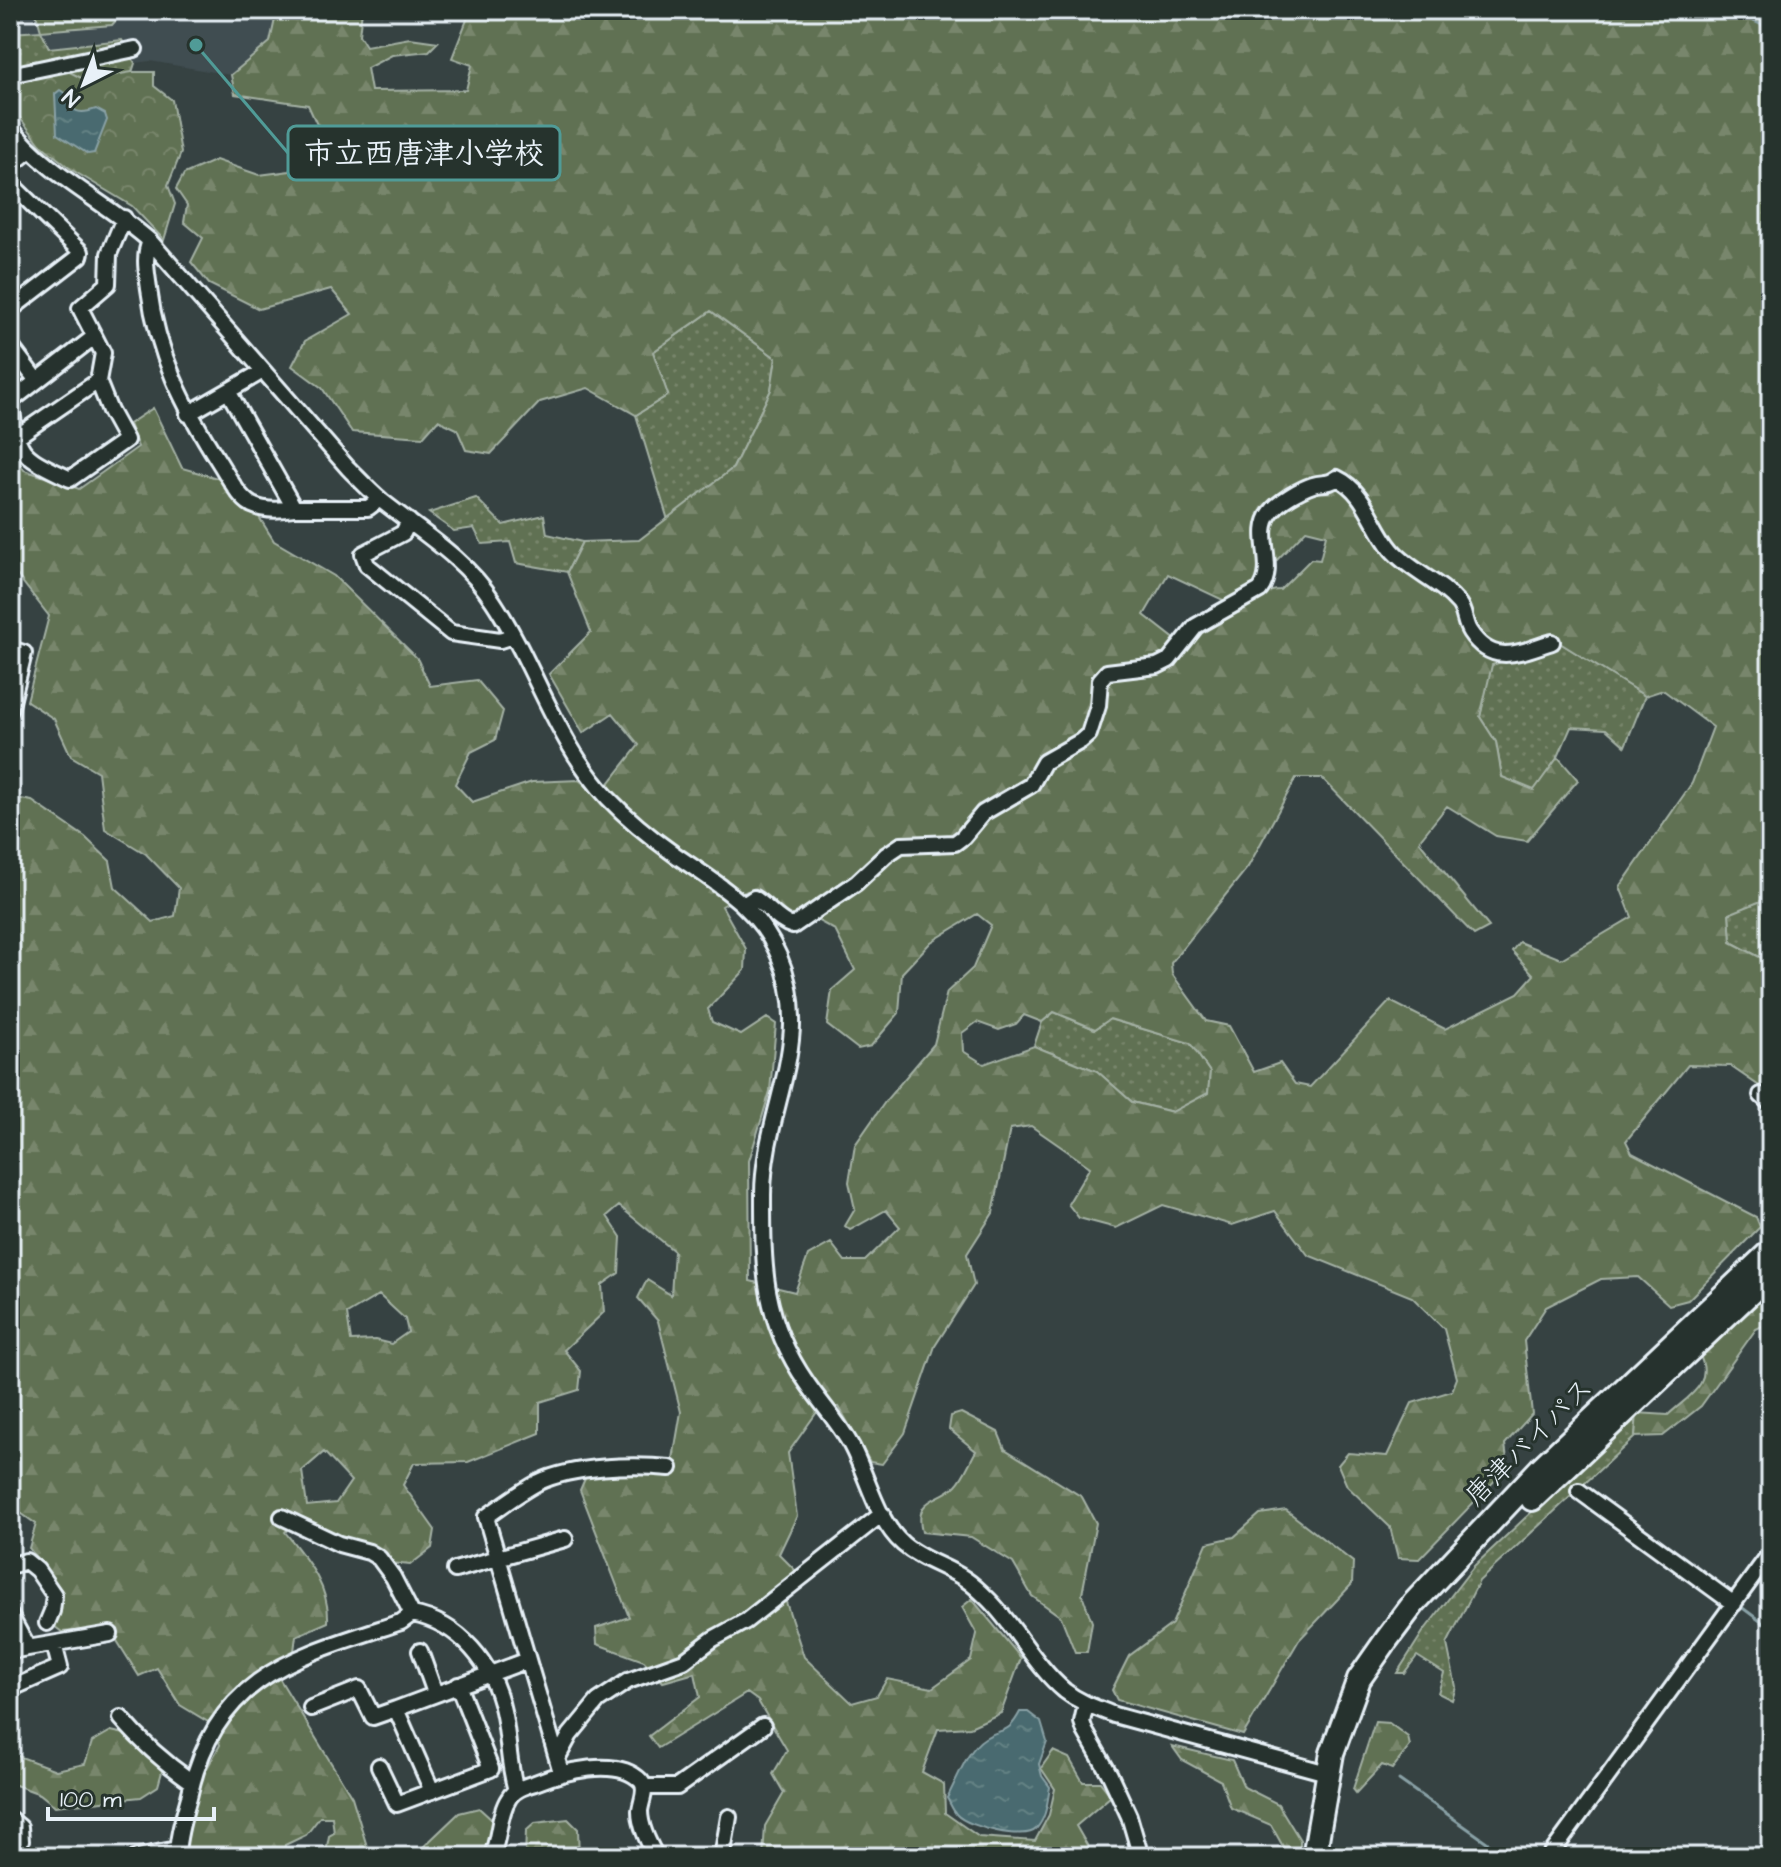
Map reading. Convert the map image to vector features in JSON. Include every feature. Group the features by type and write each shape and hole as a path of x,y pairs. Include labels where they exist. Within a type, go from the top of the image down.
{"highway":[{"name":"唐津バイパス","path":"1314,1857 1332,1753 1359,1679 1387,1639 1442,1573 1561,1449 1771,1251"},
{"name":"唐津バイパス","path":"1355,1696 1421,1609 1449,1579 1771,1273"}],"street":[{"path":"10,75 135,49"},
{"path":"10,127 30,150 71,184 124,218 150,241 323,441 380,499 445,549 479,581 495,603 567,742 588,775 636,826 673,854 718,881 745,904 764,927 779,954 791,988 794,1029 767,1147 763,1190 765,1284 772,1315 806,1382 872,1478 882,1514 905,1546 967,1580 992,1603 1044,1670 1066,1691 1086,1704 1114,1715 1327,1773"},
{"path":"10,166 30,150"},
{"path":"10,183 81,252 80,256 10,310"},
{"path":"94,337 11,401 15,438 31,459 70,479 126,440 98,381 103,353 80,308 108,284 109,254 124,218"},
{"path":"150,241 145,252 153,322 165,364 188,414 233,484 250,504 285,510 368,508 380,499"},
{"path":"10,345 37,381"},
{"path":"188,414 263,371"},
{"path":"15,438 98,381"},
{"path":"228,391 294,508"},
{"path":"745,904 754,898 765,904 785,924 793,926 856,883 901,845 955,843 983,813 1031,785 1044,762 1089,734 1098,706 1100,680 1107,672 1157,666 1169,660 1196,626 1260,590 1269,569 1264,534 1268,516 1275,507 1315,484 1332,482 1337,478 1347,483 1361,497 1391,549 1413,570 1444,588 1461,607 1469,631 1490,651 1507,656 1552,642"},
{"path":"409,521 403,533 363,554 367,565 426,616 451,633 500,640 512,636"},
{"path":"10,649 24,653 10,710"},
{"path":"560,1764 486,1517 542,1481 611,1468 645,1465 670,1468"},
{"path":"1579,1491 1734,1604"},
{"path":"560,1764 570,1735 598,1701 628,1681 684,1661 713,1639 746,1621 882,1514"},
{"path":"282,1517 339,1544 379,1558 393,1577 412,1614 443,1624 477,1655 490,1674 503,1712 516,1790"},
{"path":"455,1570 565,1539"},
{"path":"1549,1857 1771,1552"},
{"path":"10,1566 26,1561 37,1570 54,1595 47,1623"},
{"path":"137,1857 177,1853 192,1782 210,1736 221,1717 241,1695 302,1655 401,1622 412,1614"},
{"path":"10,1615 28,1648"},
{"path":"10,1651 110,1634"},
{"path":"10,1689 60,1667 54,1644"},
{"path":"420,1651 435,1693"},
{"path":"311,1708 359,1689 373,1717 528,1660"},
{"path":"379,1766 397,1804 491,1769 458,1685"},
{"path":"1086,1704 1082,1722 1085,1731 1129,1816 1141,1857"},
{"path":"396,1709 432,1791"},
{"path":"121,1718 139,1740 192,1782"},
{"path":"645,1787 677,1787 763,1726"},
{"path":"491,1857 508,1798 560,1764 610,1769 638,1778 645,1787 640,1812 643,1827 656,1857"},
{"path":"722,1857 729,1817"},
{"path":"15,1823 21,1841 15,1857"},
{"path":"15,1823 27,1857"}],"shaded area":[{"path":"10,10 277,10 270,42 231,75 150,61 135,63 122,40 10,52"}],"green space":[{"path":"35,10 125,10 112,25 41,31"},
{"path":"277,10 362,10 359,35 366,46 410,38 438,42 429,51 392,55 367,68 371,91 466,90 472,65 452,58 468,17 465,10 1771,10 1771,897 1729,914 1731,942 1771,963 1771,1094 1730,1066 1688,1065 1626,1141 1632,1153 1756,1217 1760,1227 1688,1300 1669,1305 1638,1277 1601,1279 1546,1307 1524,1341 1532,1414 1505,1444 1508,1467 1419,1559 1398,1558 1390,1527 1347,1486 1338,1465 1348,1453 1387,1456 1412,1403 1452,1391 1457,1378 1444,1329 1412,1297 1308,1255 1275,1211 1232,1225 1163,1205 1116,1228 1079,1218 1068,1204 1090,1167 1031,1126 1010,1129 993,1213 967,1254 974,1285 935,1346 905,1433 882,1464 870,1462 839,1407 817,1412 788,1453 797,1516 779,1554 795,1570 785,1599 804,1657 852,1703 877,1696 887,1679 932,1688 971,1660 977,1634 962,1607 972,1599 1021,1658 1001,1713 970,1727 938,1729 922,1772 944,1784 945,1813 979,1837 1035,1841 1049,1815 1055,1789 1041,1768 1053,1751 1069,1758 1083,1782 1100,1782 1111,1796 1076,1826 1087,1845 1086,1857 763,1857 765,1826 784,1793 773,1774 787,1750 758,1701 747,1693 658,1748 649,1736 700,1697 695,1673 663,1682 644,1661 597,1644 596,1628 629,1617 580,1490 587,1474 672,1465 681,1412 658,1321 638,1298 647,1280 671,1295 674,1251 619,1206 607,1216 621,1237 619,1273 602,1285 604,1312 564,1350 581,1371 579,1390 540,1402 540,1433 468,1462 414,1463 403,1485 435,1530 432,1548 410,1565 391,1563 297,1521 285,1532 321,1585 328,1609 328,1622 296,1636 294,1651 279,1662 279,1678 352,1797 368,1850 364,1857 325,1857 329,1836 334,1833 332,1817 320,1817 306,1835 285,1845 283,1857 183,1857 201,1779 220,1745 213,1725 180,1705 157,1668 139,1676 109,1628 62,1632 51,1624 63,1592 29,1548 36,1524 22,1514 10,1514 10,797 32,801 85,837 110,861 115,887 153,922 175,916 179,888 146,854 105,829 98,772 71,756 54,719 27,701 49,616 10,566 10,447 24,470 79,489 138,447 129,424 153,408 182,468 217,478 259,517 274,541 334,576 417,658 430,686 477,680 503,711 495,740 471,752 455,784 472,802 532,782 579,780 599,796 639,745 613,713 583,733 549,674 591,632 567,572 582,542 639,540 733,468 771,390 776,358 711,311 653,352 668,395 636,415 588,388 540,402 491,454 466,450 457,429 438,420 423,437 352,432 322,388 292,366 305,341 352,314 331,289 259,309 209,284 191,262 203,238 184,222 187,205 176,189 184,174 216,160 259,175 290,171 324,140 308,105 235,94 231,75 270,42","holes":["1306,530 1326,535 1320,560 1311,559 1280,590 1255,596 1228,611 1185,647 1144,615 1168,574 1225,601 1269,577 1272,565","1560,643 1645,696 1663,690 1713,727 1692,783 1620,887 1632,917 1561,959 1519,942 1512,951 1534,975 1518,993 1445,1029 1390,1001 1310,1087 1295,1084 1280,1063 1254,1072 1229,1026 1206,1021 1172,974 1171,963 1248,867 1296,778 1322,778 1474,935 1489,927 1419,841 1447,806 1496,836 1527,841 1578,780 1558,757 1534,790 1502,777 1496,742 1480,717 1492,665","747,891 783,924 804,913 835,930 855,970 832,990 827,1025 858,1049 871,1046 899,1013 902,973 931,942 977,914 991,925 973,968 947,992 934,1044 887,1099 855,1145 849,1182 855,1209 845,1226 850,1230 886,1210 900,1227 865,1261 845,1261 831,1243 808,1256 795,1292 750,1281 749,1161 770,1091 776,1024 767,1018 741,1035 712,1022 708,1009 745,970 746,949 722,906","1054,1012 1095,1029 1110,1019 1190,1043 1210,1072 1208,1093 1172,1112 1132,1102 1097,1071 1034,1046 984,1064 963,1051 962,1033 977,1022 999,1030 1016,1024 1024,1015 1042,1022","379,1295 405,1319 408,1332 391,1344 375,1340 351,1341 347,1314","324,1452 351,1481 336,1503 307,1506 302,1471"]},
{"path":"41,31 49,48 122,40 135,63 129,82 10,105 10,33"},
{"path":"64,69 85,80 132,72 154,72 154,86 172,100 181,153 168,185 175,204 164,240 132,206 72,170 40,144 10,105 10,82"},
{"path":"711,311 776,358 771,390 733,468 668,520 636,415 668,395 653,352"},
{"path":"476,498 503,525 544,515 547,534 582,542 567,572 516,563 510,542 482,544 474,528 454,531 429,513"},
{"path":"1560,643 1645,696 1625,746 1606,729 1571,727 1558,757 1534,791 1502,777 1496,742 1480,717 1491,665"},
{"path":"1771,897 1771,963 1731,942 1729,913"},
{"path":"1054,1012 1095,1029 1109,1019 1190,1043 1210,1072 1208,1094 1173,1112 1132,1102 1097,1071 1034,1046 1042,1022"},
{"path":"1771,1287 1771,1322 1756,1329 1701,1406 1663,1436 1635,1437 1637,1413 1668,1415 1691,1395 1704,1374 1699,1354"},
{"path":"961,1413 998,1432 1005,1449 1082,1497 1096,1523 1082,1594 1092,1622 1087,1652 1075,1652 1061,1617 1032,1596 1013,1563 971,1537 922,1532 920,1520 925,1506 956,1485 976,1451 949,1429 951,1416"},
{"path":"1637,1413 1635,1437 1479,1581 1447,1644 1456,1687 1452,1700 1438,1693 1444,1673 1417,1656 1404,1673 1397,1673 1423,1632 1474,1566"},
{"path":"1286,1510 1353,1562 1352,1584 1299,1640 1243,1735 1117,1700 1112,1690 1129,1656 1172,1624 1207,1543 1234,1537 1260,1514"},
{"path":"1375,1722 1389,1723 1408,1737 1410,1746 1392,1769 1382,1765 1356,1793 1353,1789"},
{"path":"111,1731 129,1735 163,1768 158,1786 141,1797 55,1806 40,1794 10,1783 10,1753 56,1770 85,1764 92,1742"},
{"path":"1172,1746 1232,1760 1244,1787 1278,1804 1300,1840 1300,1857 1289,1857 1271,1825 1231,1808 1221,1781 1182,1760"},
{"path":"479,1808 492,1820 483,1857 418,1857 416,1854 459,1813"},
{"path":"568,1819 578,1829 579,1857 525,1857 526,1831 535,1823"}],"water":[{"path":"60,90 76,111 96,109 105,114 107,120 94,153 88,154 57,134 55,94"},
{"path":"1020,1712 1028,1712 1041,1722 1047,1742 1039,1764 1042,1776 1050,1787 1042,1819 1036,1829 1021,1834 996,1831 963,1820 947,1798 963,1765 979,1743 1008,1727"}],"waterway":[{"path":"1681,18 1749,19 1771,29"},
{"path":"1740,1606 1771,1629"},
{"path":"1399,1780 1508,1857"}],"place":[{"name":"市立西唐津小学校","path":"196,45"}]}
